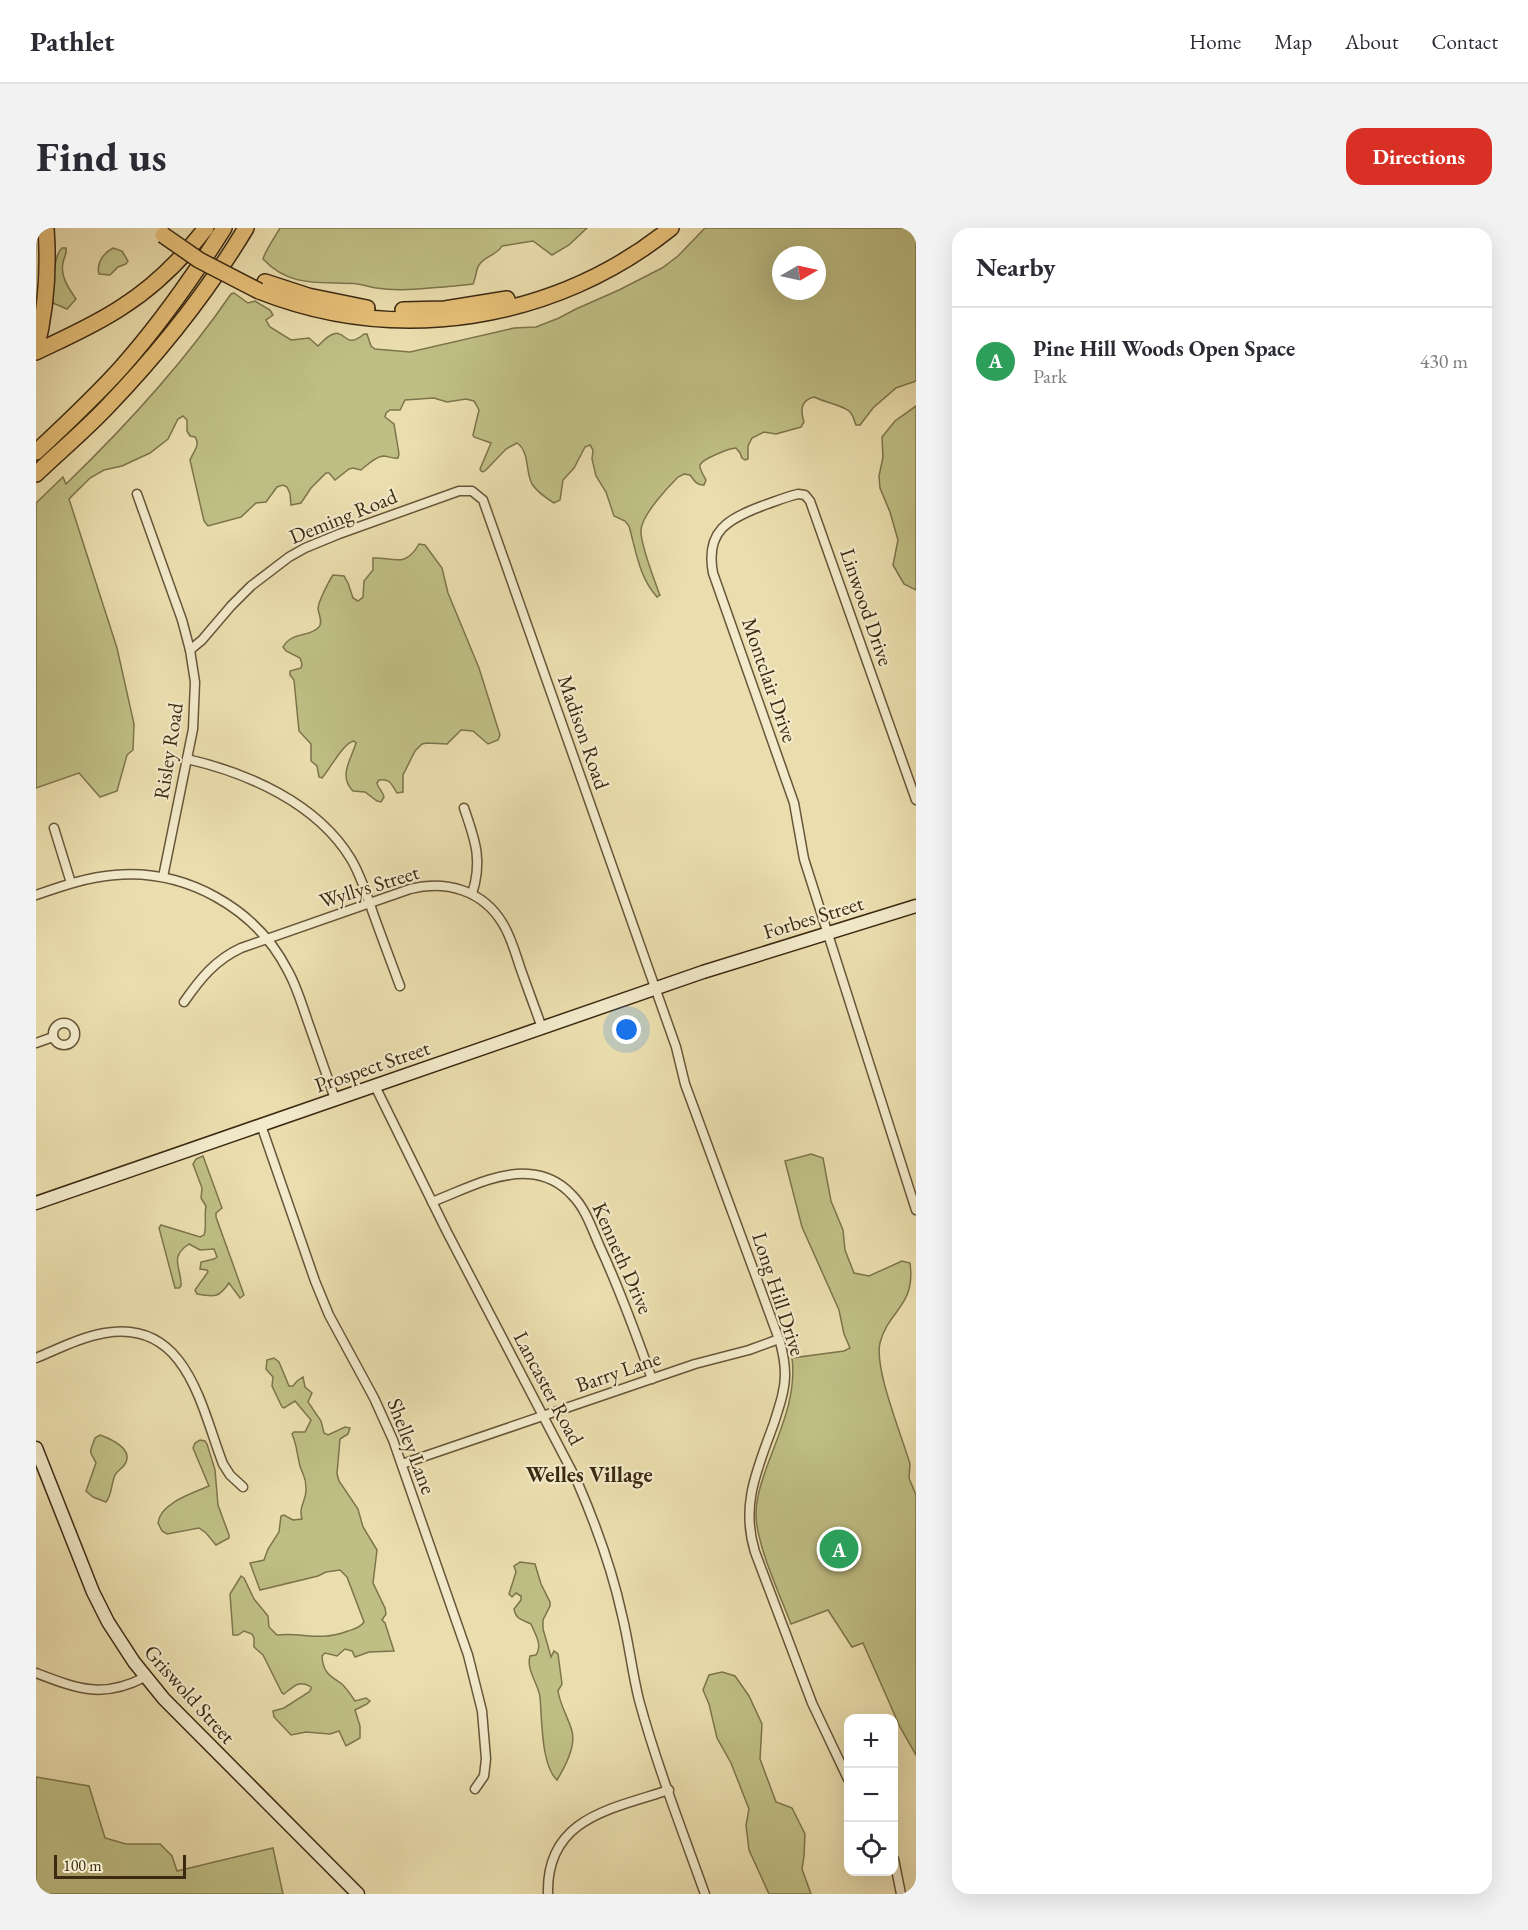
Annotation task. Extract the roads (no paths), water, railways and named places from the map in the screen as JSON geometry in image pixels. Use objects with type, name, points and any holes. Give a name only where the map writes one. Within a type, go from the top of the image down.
[{"type":"highway","points":[[37,346],[47,278],[46,228]]},
{"type":"highway","points":[[37,346],[111,314],[132,301],[171,269],[206,228]]},
{"type":"highway","points":[[36,452],[87,404],[134,353],[224,228]]},
{"type":"highway","points":[[36,474],[92,422],[144,366],[217,273],[246,228]]},
{"type":"highway","points":[[261,286],[357,306],[409,310],[463,307],[510,298],[560,282],[612,257],[654,228]]},
{"type":"highway","points":[[162,230],[199,260],[308,307],[367,318],[426,321],[469,317],[534,302],[581,284],[628,259],[672,228]]},
{"type":"main road","name":"Forbes Street","points":[[721,966],[916,906]]},
{"type":"main road","name":"Prospect Street","points":[[36,1203],[721,966]]},
{"type":"main road","name":"Griswold Street","points":[[36,1448],[100,1607],[125,1650],[145,1677],[220,1756],[358,1894]]},
{"type":"street","name":"Deming Road","points":[[190,650],[251,586],[274,567],[305,548],[455,492],[472,491]]},
{"type":"street","name":"Madison Road","points":[[472,491],[480,496],[485,505],[656,989]]},
{"type":"street","name":"Risley Road","points":[[137,494],[182,620],[190,650],[195,697],[193,729],[163,877]]},
{"type":"street","name":"Montclair Drive","points":[[805,495],[794,495],[733,518],[718,533],[713,546],[711,559],[713,573],[794,803],[804,859],[916,1210]]},
{"type":"street","name":"Linwood Drive","points":[[805,495],[810,501],[916,800]]},
{"type":"street","points":[[187,759],[222,768],[258,783],[314,817],[334,836],[350,857],[370,903],[400,986]]},
{"type":"street","points":[[464,808],[475,838],[478,856],[477,874],[472,894]]},
{"type":"street","points":[[54,828],[71,883]]},
{"type":"street","points":[[36,895],[71,883],[116,875],[145,875],[163,877],[190,885],[217,897],[239,911],[267,939],[282,960],[294,983],[335,1100]]},
{"type":"street","name":"Wyllys Street","points":[[184,1002],[207,971],[233,951],[427,885],[452,887],[472,894],[492,909],[506,929],[542,1028]]},
{"type":"street","name":"Long Hill Drive","points":[[656,989],[676,1047],[685,1084],[779,1339],[785,1364],[784,1385],[780,1407],[750,1493],[748,1512],[750,1532],[755,1552],[802,1677],[823,1728],[844,1769]]},
{"type":"street","points":[[36,1043],[53,1037]]},
{"type":"street","name":"Lancaster Road","points":[[375,1086],[432,1202],[578,1481],[605,1552],[620,1607],[639,1699],[705,1894]]},
{"type":"street","name":"Shelley Lane","points":[[261,1125],[329,1315],[375,1398],[402,1464],[468,1655],[478,1692],[484,1730],[486,1765],[475,1790]]},
{"type":"street","name":"Kenneth Drive","points":[[432,1202],[486,1181],[513,1174],[547,1178],[566,1190],[587,1216],[625,1302],[652,1379]]},
{"type":"street","points":[[36,1358],[86,1338],[112,1332],[141,1335],[160,1343],[175,1355],[187,1370],[223,1464],[230,1475],[243,1487]]},
{"type":"street","name":"Barry Lane","points":[[402,1464],[714,1358],[749,1350],[779,1339]]},
{"type":"street","points":[[36,1673],[76,1688],[91,1691],[115,1689],[145,1677]]},
{"type":"street","points":[[548,1894],[549,1876],[555,1855],[566,1837],[578,1825],[600,1812],[669,1790]]},
{"type":"street","points":[[897,1876],[901,1894]]},
{"type":"place","name":"Pine Hill Woods Open Space","points":[[839,1549]]},
{"type":"district","name":"Welles Village","points":[[589,1474]]}]
